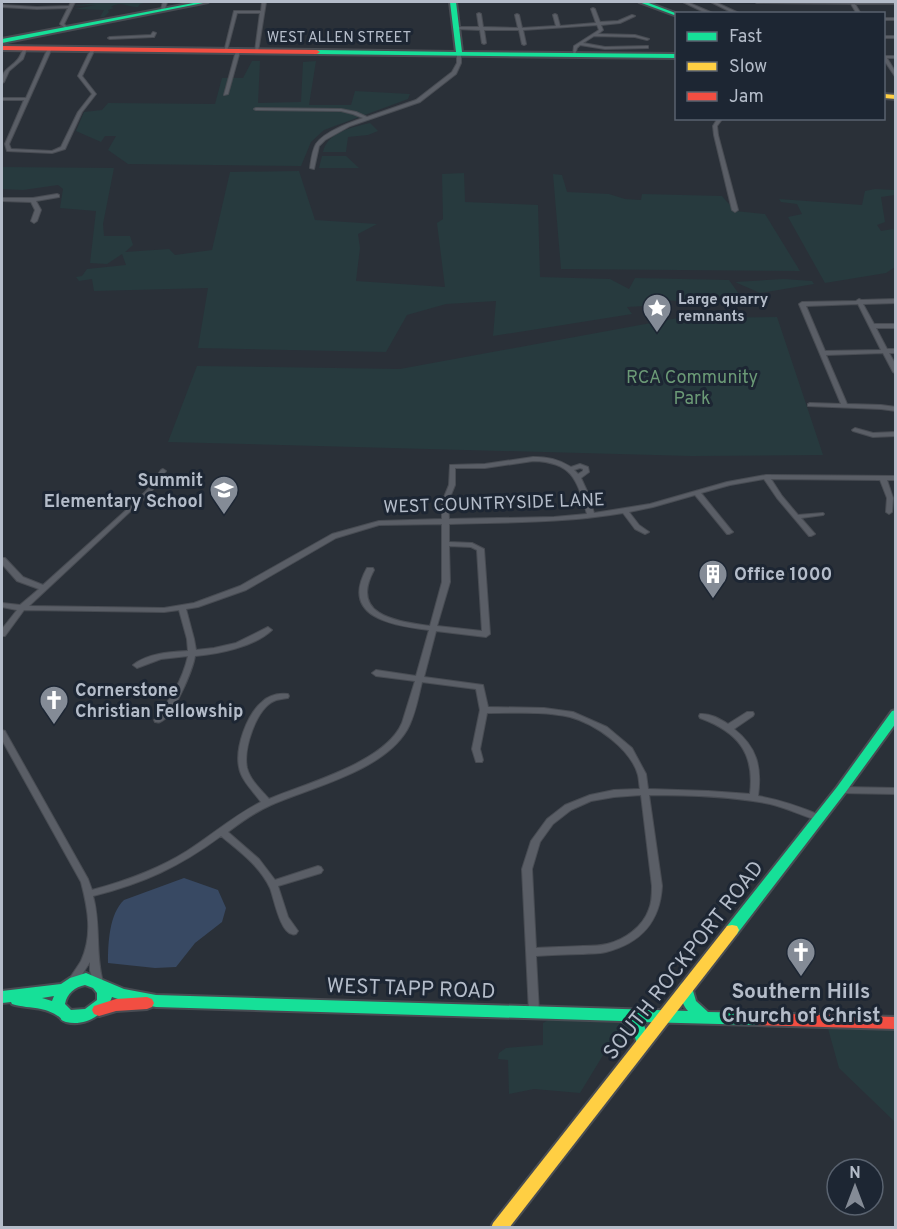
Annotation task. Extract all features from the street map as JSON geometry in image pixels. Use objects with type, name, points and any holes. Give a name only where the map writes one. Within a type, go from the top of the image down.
[{"type":"street","points":[[2,41],[164,5],[205,2]]},
{"type":"street","points":[[257,51],[264,2]]},
{"type":"street","points":[[312,168],[317,146],[322,139],[348,125],[418,101],[454,73],[459,63],[459,52],[453,2]]},
{"type":"street","points":[[642,2],[675,14]]},
{"type":"street","points":[[685,2],[708,12]]},
{"type":"street","points":[[713,2],[735,12]]},
{"type":"street","points":[[757,2],[896,3]]},
{"type":"street","points":[[65,27],[62,24],[71,4]]},
{"type":"street","points":[[2,6],[37,8],[71,4]]},
{"type":"street","points":[[577,49],[601,30],[593,9]]},
{"type":"street","points":[[225,51],[235,12],[262,12]]},
{"type":"street","points":[[479,14],[484,43]]},
{"type":"street","points":[[517,15],[524,44]]},
{"type":"street","points":[[555,15],[558,26]]},
{"type":"street","points":[[457,28],[520,29],[600,24],[623,22],[633,16]]},
{"type":"street","points":[[108,32],[109,39],[154,34],[148,50]]},
{"type":"street","points":[[594,35],[637,36],[647,39]]},
{"type":"street","points":[[577,49],[647,47]]},
{"type":"street","name":"WEST ALLEN STREET","points":[[2,48],[459,52],[577,49],[675,56]]},
{"type":"street","points":[[2,82],[7,70],[21,59],[24,48]]},
{"type":"street","points":[[50,48],[6,147],[9,150],[52,152],[63,148],[80,112],[94,94],[80,76],[93,49]]},
{"type":"street","points":[[226,94],[238,51]]},
{"type":"street","points":[[885,59],[896,77]]},
{"type":"street","points":[[2,99],[27,99]]},
{"type":"street","points":[[256,109],[341,110],[368,119]]},
{"type":"street","points":[[720,120],[716,126],[716,135],[735,210]]},
{"type":"street","points":[[2,200],[33,200],[57,196]]},
{"type":"street","points":[[33,200],[38,210],[34,221]]},
{"type":"street","points":[[859,301],[896,372]]},
{"type":"street","points":[[845,406],[802,304],[896,301]]},
{"type":"street","points":[[872,326],[896,326]]},
{"type":"street","points":[[823,353],[896,351]]},
{"type":"street","points":[[810,405],[896,409]]},
{"type":"street","points":[[855,430],[873,435],[896,434]]},
{"type":"street","points":[[89,894],[132,882],[162,870],[267,803],[365,762],[394,742],[403,730],[446,582],[445,499],[452,485],[452,466],[488,466],[530,458],[552,462],[569,469],[577,477],[591,516]]},
{"type":"street","points":[[569,469],[580,466],[585,468],[586,472],[577,477]]},
{"type":"street","points":[[2,634],[22,608],[149,490],[163,471]]},
{"type":"street","points":[[766,477],[778,497],[811,534]]},
{"type":"street","name":"WEST COUNTRYSIDE LANE","points":[[2,605],[22,608],[136,610],[182,608],[232,594],[319,543],[343,532],[391,522],[554,519],[626,512],[729,483],[766,477],[896,478]]},
{"type":"street","points":[[883,478],[890,498],[889,512]]},
{"type":"street","points":[[697,493],[729,532]]},
{"type":"street","points":[[626,512],[637,527],[645,532]]},
{"type":"street","points":[[796,517],[821,514]]},
{"type":"street","points":[[370,570],[365,578],[364,588],[367,606],[371,612],[389,621],[486,634],[480,549],[472,544],[446,544]]},
{"type":"street","points":[[2,560],[20,579],[44,588]]},
{"type":"street","points":[[158,720],[167,712],[189,665],[192,653],[182,608]]},
{"type":"street","points":[[137,665],[153,657],[220,649],[256,638],[268,630]]},
{"type":"street","points":[[376,673],[480,687],[484,710],[476,749],[479,760]]},
{"type":"street","points":[[267,803],[244,770],[242,749],[254,717],[262,706],[271,699],[285,696]]},
{"type":"street","points":[[484,710],[544,711],[573,715],[604,729],[629,750],[642,774],[657,886],[656,904],[649,921],[635,935],[604,949],[531,952]]},
{"type":"street","points":[[729,728],[750,714]]},
{"type":"street","name":"SOUTH ROCKPORT ROAD","points":[[499,1227],[841,790],[896,714]]},
{"type":"street","points":[[703,716],[729,728],[743,743],[754,761],[756,774],[754,797]]},
{"type":"street","points":[[2,733],[81,871],[89,894],[95,931],[95,971],[105,999],[99,1010]]},
{"type":"street","points":[[841,790],[896,791]]},
{"type":"street","points":[[534,1012],[527,868],[530,853],[539,835],[561,812],[585,799],[613,792],[644,791],[754,797],[789,805],[819,818]]},
{"type":"street","points":[[222,832],[259,864],[273,884],[282,919],[292,931]]},
{"type":"street","points":[[273,884],[318,870]]},
{"type":"street","points":[[60,1010],[58,999],[85,962],[95,931]]},
{"type":"street","name":"WEST TAPP ROAD","points":[[2,997],[44,994],[86,979],[124,995],[156,1000],[896,1023]]},
{"type":"street","points":[[686,988],[690,1004],[705,1017]]},
{"type":"street","name":"WEST TAPP ROAD","points":[[2,997],[40,1003],[60,1010],[67,1016],[77,1018],[89,1016],[116,1005],[156,1000]]},
{"type":"street","points":[[625,1014],[638,1025],[643,1043]]},
{"type":"green space","points":[[102,2],[148,2],[138,7],[115,5],[104,17],[100,17],[104,10],[74,9],[96,5],[72,6]]},
{"type":"green space","points":[[252,61],[260,61],[258,103],[301,102],[303,62],[316,61],[309,105],[351,105],[355,91],[410,94],[408,99],[324,130],[311,142],[301,166],[128,164],[108,150],[116,136],[105,136],[101,142],[76,131],[84,112],[102,110],[108,103],[215,104],[222,78],[243,78]]},
{"type":"green space","points":[[370,123],[378,131],[368,135],[348,137],[346,152],[323,152],[325,145],[335,135]]},
{"type":"green space","points":[[322,156],[346,156],[359,168],[319,168]]},
{"type":"green space","points":[[2,167],[114,168],[103,224],[104,236],[130,236],[133,245],[125,252],[169,249],[175,255],[212,250],[230,172],[299,171],[315,220],[377,224],[358,234],[360,248],[356,281],[445,287],[437,223],[443,219],[442,174],[464,173],[465,202],[538,205],[540,277],[610,279],[629,289],[635,278],[729,280],[741,297],[688,302],[655,299],[661,305],[627,307],[632,314],[493,336],[496,301],[446,304],[407,315],[386,352],[198,348],[208,288],[94,291],[92,279],[79,281],[76,277],[82,276],[87,269],[126,265],[122,254],[107,264],[90,263],[96,211],[60,208],[63,189],[58,185],[23,190],[2,189]]},
{"type":"green space","points":[[553,174],[562,175],[567,192],[609,194],[625,199],[641,200],[642,194],[722,196],[735,211],[765,214],[800,271],[561,269]]},
{"type":"green space","points":[[895,190],[895,195],[881,197],[885,222],[877,225],[881,231],[893,229],[895,231],[895,267],[886,273],[825,283],[788,217],[802,214],[797,204],[781,202],[779,199],[862,205],[865,191]]},
{"type":"green space","points":[[784,279],[812,281],[814,284],[760,293],[735,282]]},
{"type":"green space","name":"RCA Community Park","points":[[777,317],[823,455],[691,456],[168,442],[197,366],[400,369],[678,318]]},
{"type":"green space","points":[[550,1019],[623,1021],[630,1024],[636,1034],[628,1043],[622,1042],[608,1047],[580,1093],[534,1089],[509,1094],[508,1060],[498,1059],[499,1053],[506,1048],[543,1045],[543,1023]]},
{"type":"green space","points":[[827,1025],[895,1027],[895,1122],[839,1068]]},
{"type":"water","points":[[184,878],[218,890],[226,908],[222,922],[195,943],[176,967],[155,968],[108,963],[112,921],[124,900]]},
{"type":"traffic: fast","points":[[2,41],[205,2]]},
{"type":"traffic: fast","points":[[453,2],[459,52]]},
{"type":"traffic: fast","points":[[642,2],[675,14]]},
{"type":"traffic: fast","points":[[317,52],[675,56]]},
{"type":"traffic: fast","points":[[732,930],[841,790],[896,714]]},
{"type":"traffic: fast","points":[[86,979],[98,984],[104,990],[105,997],[102,1003],[88,1014],[67,1016],[58,1005],[61,995],[71,984],[86,979]]},
{"type":"traffic: fast","points":[[104,988],[124,995],[156,1001],[757,1019]]},
{"type":"traffic: fast","points":[[686,988],[690,1004],[705,1017]]},
{"type":"traffic: fast","points":[[2,997],[64,989]]},
{"type":"traffic: fast","points":[[17,1000],[41,1003],[60,1010]]},
{"type":"traffic: fast","points":[[625,1015],[638,1025],[643,1043]]},
{"type":"traffic: slow","points":[[885,96],[896,97]]},
{"type":"traffic: slow","points":[[499,1228],[732,930]]},
{"type":"traffic: jam","points":[[2,48],[317,52]]},
{"type":"traffic: jam","points":[[99,1010],[116,1005],[147,1003]]},
{"type":"traffic: jam","points":[[757,1019],[896,1023]]},
{"type":"place","name":"Large quarry remnants","points":[[657,334]]},
{"type":"place","name":"Summit Elementary School","points":[[224,516]]},
{"type":"place","name":"Office 1000","points":[[713,600]]},
{"type":"place","name":"Cornerstone Christian Fellowship","points":[[54,726]]},
{"type":"place","name":"Southern Hills Church of Christ","points":[[801,978]]}]
